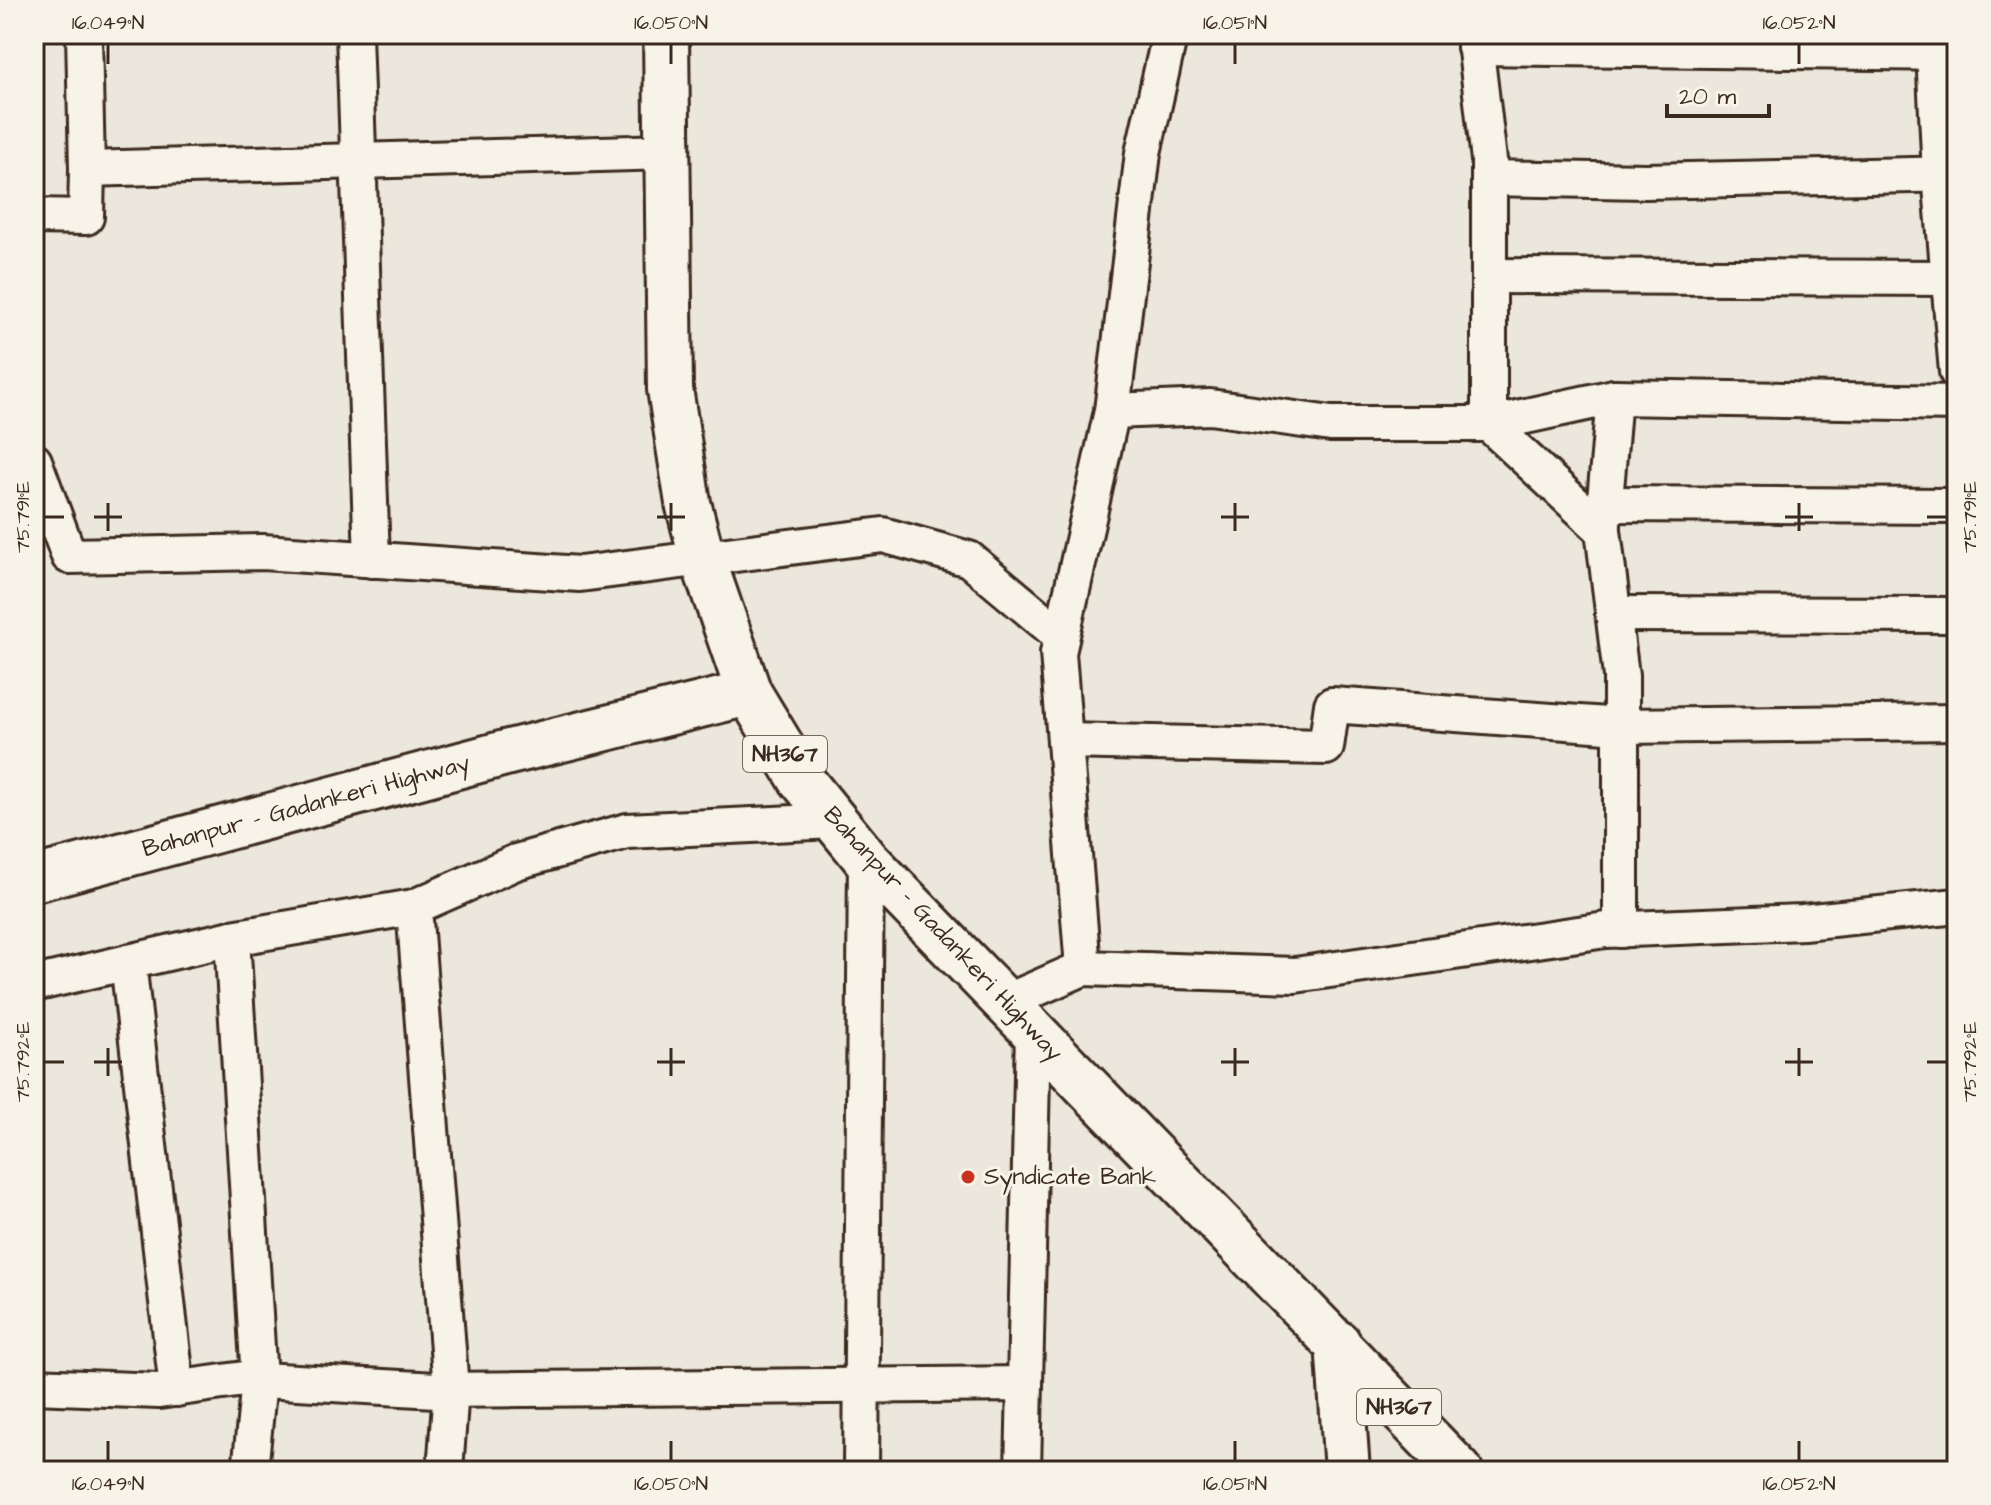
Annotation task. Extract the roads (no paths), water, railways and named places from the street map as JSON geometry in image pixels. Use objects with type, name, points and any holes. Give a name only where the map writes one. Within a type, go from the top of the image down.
[{"type":"main road","points":[[666,34],[670,389],[688,503],[702,557],[749,693]]},
{"type":"main road","name":"Bahanpur - Gadankeri Highway","points":[[34,879],[509,752],[749,693],[801,779],[866,859],[1338,1343]]},
{"type":"main road","points":[[1338,1343],[1347,1471]]},
{"type":"main road","name":"NH367","points":[[1338,1343],[1460,1471]]},
{"type":"street","points":[[34,216],[86,217],[84,34]]},
{"type":"street","points":[[354,34],[372,560]]},
{"type":"street","points":[[1083,968],[1058,653],[1112,411],[1143,153],[1170,34]]},
{"type":"street","points":[[1489,424],[1489,178],[1474,40],[1943,46],[1957,372]]},
{"type":"street","points":[[87,169],[356,158],[667,152]]},
{"type":"street","points":[[1489,178],[1646,181],[1948,175]]},
{"type":"street","points":[[1489,276],[1953,278]]},
{"type":"street","points":[[1112,411],[1210,407],[1331,424],[1489,424],[1614,397],[1957,403]]},
{"type":"street","points":[[1614,397],[1604,517],[1621,676],[1621,930]]},
{"type":"street","points":[[1489,424],[1604,517],[1957,506]]},
{"type":"street","points":[[34,461],[69,556],[263,552],[580,574],[883,535],[969,559],[1061,636]]},
{"type":"street","points":[[1613,614],[1957,615]]},
{"type":"street","points":[[1065,741],[1326,747],[1332,705],[1621,726],[1957,722]]},
{"type":"street","points":[[34,984],[232,938],[414,907],[516,862],[627,831],[834,821]]},
{"type":"street","points":[[861,1471],[866,859]]},
{"type":"street","points":[[1023,1471],[1025,1384],[1020,1017],[1083,968],[1295,975],[1621,930],[1803,922],[1957,906]]},
{"type":"street","points":[[414,907],[451,1389],[445,1471]]},
{"type":"street","points":[[232,938],[259,1380],[250,1471]]},
{"type":"street","points":[[128,962],[177,1389]]},
{"type":"street","points":[[34,1386],[177,1389],[259,1380],[451,1389],[1025,1384]]},
{"type":"place","name":"Syndicate Bank","points":[[968,1177]]}]
